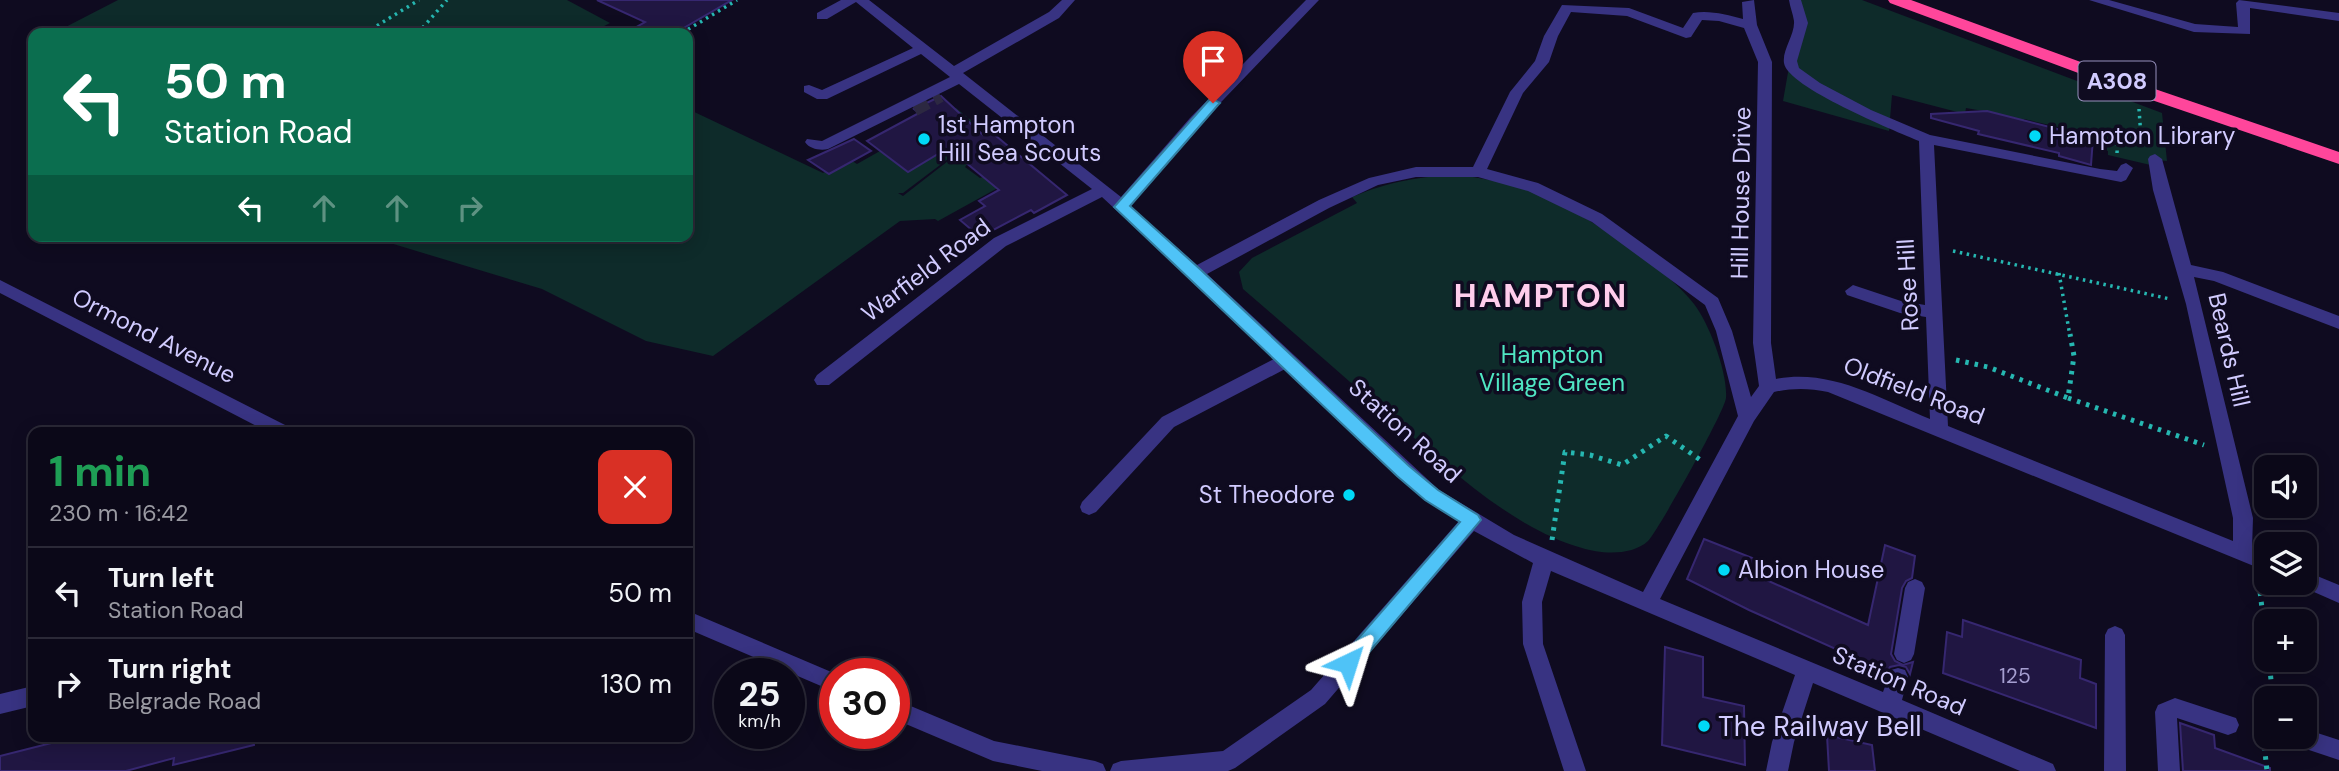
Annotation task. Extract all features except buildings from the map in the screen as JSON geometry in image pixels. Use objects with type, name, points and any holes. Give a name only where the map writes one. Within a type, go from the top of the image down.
[{"type":"highway","name":"A308","points":[[1896,0],[2146,92],[2339,158]]},
{"type":"street","points":[[822,16],[851,0]]},
{"type":"street","name":"Station Road","points":[[861,0],[1103,190],[1196,273],[1403,471],[1432,495],[1507,541],[1544,559],[2045,771]]},
{"type":"street","points":[[873,127],[959,78],[1054,15],[1069,0]]},
{"type":"street","points":[[1121,207],[1195,121],[1313,0]]},
{"type":"street","points":[[1795,0],[1801,23],[1790,61],[1793,70],[1815,86],[1866,113],[1926,139],[2100,174],[2121,177],[2126,168]]},
{"type":"street","points":[[2095,0],[2194,28],[2245,31],[2243,4],[2339,17]]},
{"type":"street","name":"Hill House Drive","points":[[1749,2],[1750,25],[1765,62],[1762,330],[1768,387]]},
{"type":"street","points":[[1478,172],[1517,92],[1542,62],[1551,36],[1567,9],[1629,12],[1686,34],[1698,16],[1720,17],[1750,25]]},
{"type":"street","points":[[809,89],[822,96],[923,48]]},
{"type":"street","points":[[940,95],[959,78]]},
{"type":"street","points":[[812,142],[824,146],[914,109]]},
{"type":"street","points":[[862,111],[873,127]]},
{"type":"street","name":"Rose Hill","points":[[1926,139],[1939,428]]},
{"type":"street","name":"Beards Hill","points":[[2155,159],[2161,190],[2194,304],[2254,558]]},
{"type":"street","points":[[1196,273],[1324,204],[1374,181],[1416,172],[1478,172],[1533,187],[1597,218],[1712,302],[1724,331],[1747,416]]},
{"type":"street","name":"Warfield Road","points":[[823,380],[1000,242],[1103,190]]},
{"type":"street","points":[[2183,269],[2217,276],[2339,323]]},
{"type":"street","name":"Ormond Avenue","points":[[0,286],[273,427]]},
{"type":"street","points":[[1853,292],[1934,313]]},
{"type":"street","points":[[1089,507],[1168,422],[1288,360]]},
{"type":"street","name":"Oldfield Road","points":[[1768,387],[1791,380],[1831,386],[2254,558]]},
{"type":"street","points":[[1648,602],[1747,416],[1768,387]]},
{"type":"street","points":[[1121,771],[1227,761],[1318,697],[1472,520]]},
{"type":"street","points":[[1544,559],[1531,612],[1533,644],[1574,766]]},
{"type":"street","points":[[2317,584],[2339,594]]},
{"type":"street","points":[[1904,654],[1915,589]]},
{"type":"street","points":[[693,622],[819,676]]},
{"type":"street","points":[[2115,635],[2115,771]]},
{"type":"street","points":[[1777,771],[1783,742],[1807,671]]},
{"type":"street","points":[[1890,706],[1898,677]]},
{"type":"street","points":[[0,704],[28,697]]},
{"type":"street","points":[[2169,771],[2166,712],[2175,708],[2228,725]]},
{"type":"street","points":[[910,716],[993,751],[1095,771]]},
{"type":"street","points":[[2317,743],[2339,750]]},
{"type":"path","points":[[373,28],[419,0]]},
{"type":"path","points":[[422,28],[447,0]]},
{"type":"path","points":[[690,28],[737,0]]},
{"type":"path","points":[[2146,92],[2138,115],[2141,137],[2155,159]]},
{"type":"path","points":[[2126,168],[2117,160],[2118,135],[2141,137]]},
{"type":"path","points":[[1931,247],[2194,304]]},
{"type":"path","points":[[2059,273],[2074,356],[2068,398]]},
{"type":"path","points":[[1937,356],[1988,367],[2068,398],[2228,453]]},
{"type":"path","points":[[1544,559],[1553,537],[1565,452],[1590,455],[1622,465],[1666,436],[1717,471]]},
{"type":"path","points":[[2265,749],[2267,771]]},
{"type":"green space","points":[[118,0],[567,0],[610,23],[600,28],[64,28]]},
{"type":"green space","points":[[1795,0],[1862,0],[2162,113],[2167,161],[2156,160],[2159,167],[2108,155],[2108,151],[2093,146],[2093,138],[2062,130],[2057,141],[2058,127],[2024,119],[2023,123],[2000,114],[1966,108],[1965,114],[1892,95],[1889,131],[1783,101],[1790,61],[1801,24]]},
{"type":"green space","points":[[956,108],[981,128],[948,159],[903,193],[898,193],[903,196],[957,154],[969,162],[965,167],[980,178],[1001,169],[1014,179],[938,221],[900,221],[713,356],[646,341],[542,289],[387,242],[693,242],[693,111],[823,173],[849,159],[857,164]]},
{"type":"green space","name":"Hampton Village Green","points":[[1462,175],[1529,190],[1594,223],[1662,272],[1694,304],[1706,323],[1721,362],[1726,398],[1677,495],[1654,533],[1641,546],[1616,552],[1590,550],[1556,539],[1505,510],[1434,455],[1243,289],[1239,272],[1252,258],[1357,203],[1352,197],[1406,180]]},
{"type":"tunnel","points":[[914,109],[940,95]]},
{"type":"place","name":"Hampton Library","points":[[2035,136]]},
{"type":"place","name":"1st Hampton Hill Sea Scouts","points":[[924,139]]},
{"type":"place","name":"St Theodore","points":[[1349,495]]},
{"type":"place","name":"Albion House","points":[[1724,570]]},
{"type":"place","name":"The Railway Bell","points":[[1704,726]]},
{"type":"district","name":"HAMPTON","points":[[1541,296]]},
{"type":"route","points":[[1213,103],[1121,207],[1196,273],[1403,471],[1432,495],[1472,520],[1348,663]]}]
